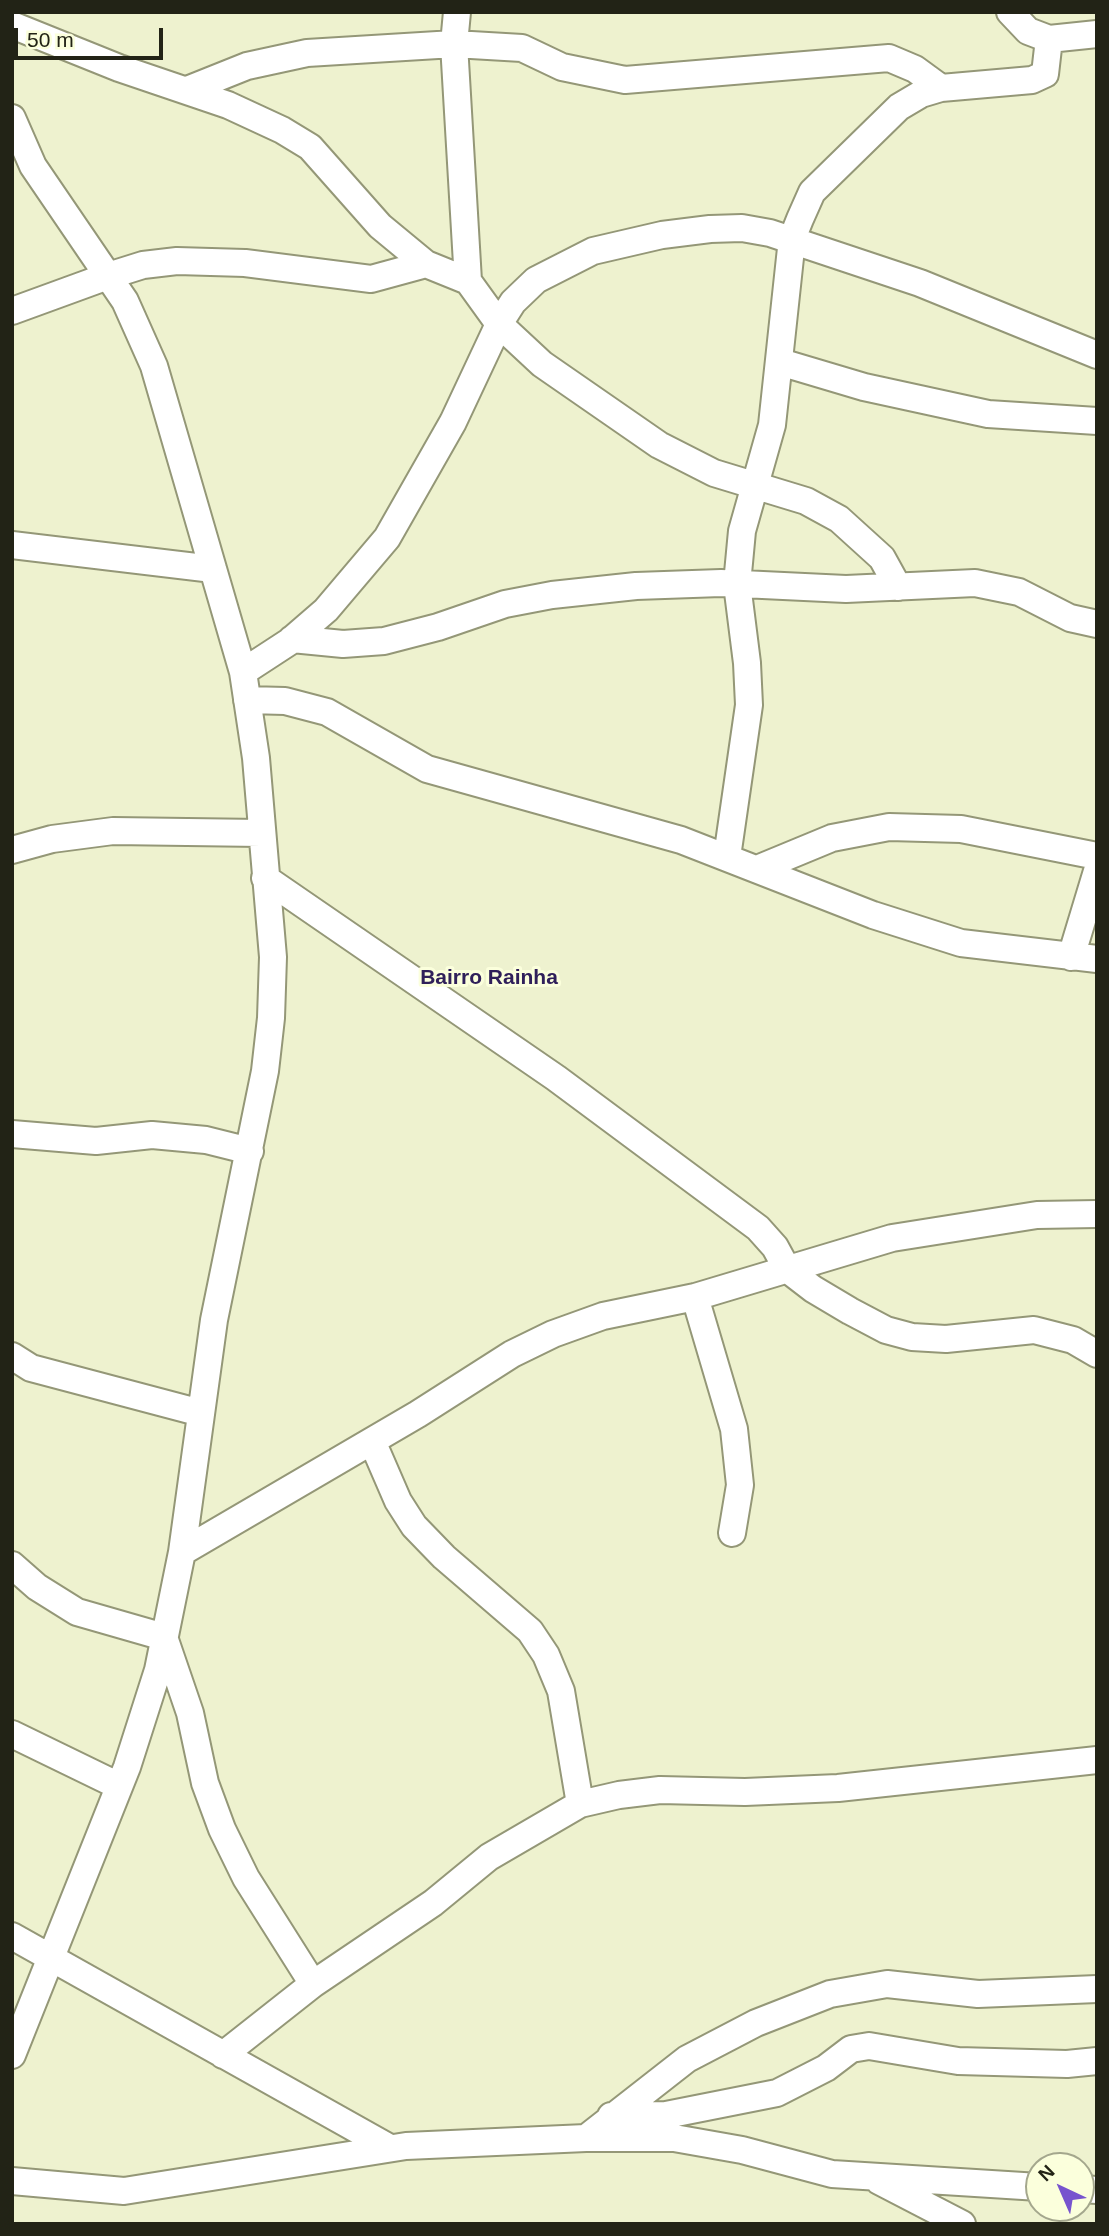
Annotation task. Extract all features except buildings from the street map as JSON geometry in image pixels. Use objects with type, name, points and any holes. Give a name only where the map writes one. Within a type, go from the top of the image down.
[{"type":"street","points":[[457,12],[454,44],[468,282]]},
{"type":"street","points":[[1010,12],[1028,31],[1049,38],[1097,34]]},
{"type":"street","points":[[12,25],[119,68],[187,90],[282,130],[310,147],[380,226],[426,264],[468,282],[499,324],[542,364],[659,445],[714,473],[806,501],[839,519],[882,558],[898,587]]},
{"type":"street","points":[[727,857],[749,705],[747,663],[737,584],[742,531],[772,425],[792,239],[813,192],[899,107],[921,93],[941,88],[1032,80],[1045,74],[1049,38]]},
{"type":"street","points":[[187,90],[247,66],[306,53],[454,44],[522,48],[562,67],[625,80],[889,58],[915,69],[941,88]]},
{"type":"street","points":[[12,118],[33,166],[125,302],[154,366],[243,672],[273,957],[271,1017],[250,1151],[214,1320],[182,1552],[158,1670],[119,1786],[12,2055]]},
{"type":"street","points":[[243,672],[292,639],[357,577],[387,538],[453,422],[499,324],[513,302],[536,280],[593,251],[662,235],[742,228],[792,239],[920,283],[1097,355]]},
{"type":"street","points":[[12,311],[108,275],[144,265],[199,260],[277,266],[371,279],[426,264]]},
{"type":"street","points":[[780,362],[864,387],[988,414],[1097,421]]},
{"type":"street","points":[[12,545],[213,569]]},
{"type":"street","points":[[292,639],[343,644],[384,640],[438,627],[505,604],[552,595],[636,586],[737,584],[785,587],[898,587],[975,583],[1019,592],[1070,618],[1097,624]]},
{"type":"street","points":[[247,700],[285,701],[327,712],[427,769],[628,824],[727,857],[873,915],[961,943],[1084,958],[1097,872]]},
{"type":"street","points":[[757,869],[832,838],[889,827],[961,829],[1097,856]]},
{"type":"street","points":[[12,850],[52,839],[113,831],[261,833]]},
{"type":"street","points":[[265,878],[556,1078],[717,1197],[758,1228],[775,1247],[787,1269],[813,1289],[850,1311],[886,1330],[912,1338],[946,1339],[1034,1330],[1073,1340],[1097,1354]]},
{"type":"street","points":[[12,1134],[96,1141],[152,1135],[206,1140],[250,1151]]},
{"type":"street","points":[[182,1552],[372,1441],[512,1354],[553,1334],[603,1316],[695,1297],[892,1238],[1037,1215],[1097,1214]]},
{"type":"street","points":[[695,1297],[734,1429],[740,1485],[732,1534]]},
{"type":"street","points":[[12,1356],[31,1368],[201,1413]]},
{"type":"street","points":[[372,1441],[398,1501],[414,1526],[444,1557],[530,1631],[546,1655],[561,1691],[580,1804]]},
{"type":"street","points":[[12,1565],[37,1587],[78,1612],[164,1637]]},
{"type":"street","points":[[164,1637],[190,1713],[205,1783],[222,1829],[246,1878],[313,1984]]},
{"type":"street","points":[[12,1734],[119,1786]]},
{"type":"street","points":[[223,2055],[313,1984],[433,1903],[489,1857],[580,1804],[619,1795],[660,1790],[838,1788],[1097,1760]]},
{"type":"street","points":[[12,1936],[390,2148]]},
{"type":"street","points":[[586,2138],[687,2059],[756,2023],[830,1994],[887,1984],[978,1994],[1097,1989]]},
{"type":"street","points":[[611,2116],[666,2115],[777,2094],[826,2068],[851,2049],[869,2046],[958,2061],[1067,2064],[1097,2061]]},
{"type":"street","points":[[12,2181],[124,2191],[390,2148],[586,2138],[674,2138],[742,2150],[832,2174],[1025,2186]]},
{"type":"street","points":[[872,2176],[962,2224]]},
{"type":"district","name":"Bairro Rainha","points":[[489,978]]}]
